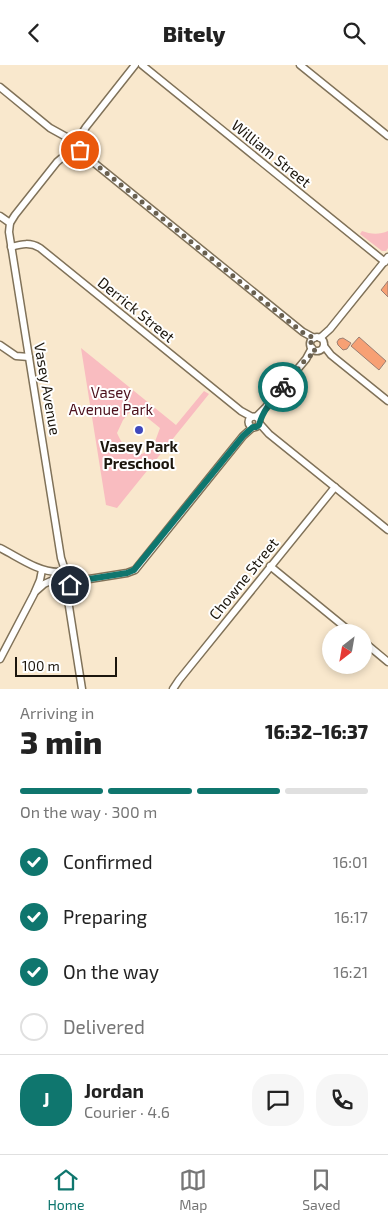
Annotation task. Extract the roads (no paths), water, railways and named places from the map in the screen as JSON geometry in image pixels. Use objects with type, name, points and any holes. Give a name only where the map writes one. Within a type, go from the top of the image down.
[{"type":"street","points":[[0,216],[10,223],[135,65]]},
{"type":"street","name":"William Street","points":[[142,65],[386,259]]},
{"type":"street","points":[[300,65],[388,136]]},
{"type":"street","points":[[0,87],[388,401]]},
{"type":"street","name":"Vasey Avenue","points":[[10,223],[8,232],[44,442],[63,573]]},
{"type":"street","name":"Derrick Street","points":[[11,247],[28,243],[40,248],[388,530]]},
{"type":"street","points":[[34,594],[42,585],[57,583],[70,585],[83,580],[127,573],[134,570],[386,259]]},
{"type":"street","points":[[0,345],[16,356],[29,357]]},
{"type":"street","name":"Chowne Street","points":[[173,689],[335,487]]},
{"type":"street","points":[[0,547],[42,570],[57,583],[68,600]]},
{"type":"street","points":[[270,566],[341,624]]},
{"type":"street","points":[[42,570],[63,573],[83,580]]},
{"type":"street","points":[[0,659],[34,594],[42,570]]},
{"type":"street","points":[[57,583],[56,578],[63,573]]},
{"type":"street","points":[[63,573],[70,585],[68,600],[82,689]]},
{"type":"street","points":[[372,649],[388,662]]},
{"type":"place","name":"Vasey Park Preschool","points":[[139,430]]},
{"type":"park label","name":"Vasey Avenue Park","points":[[111,402]]}]
